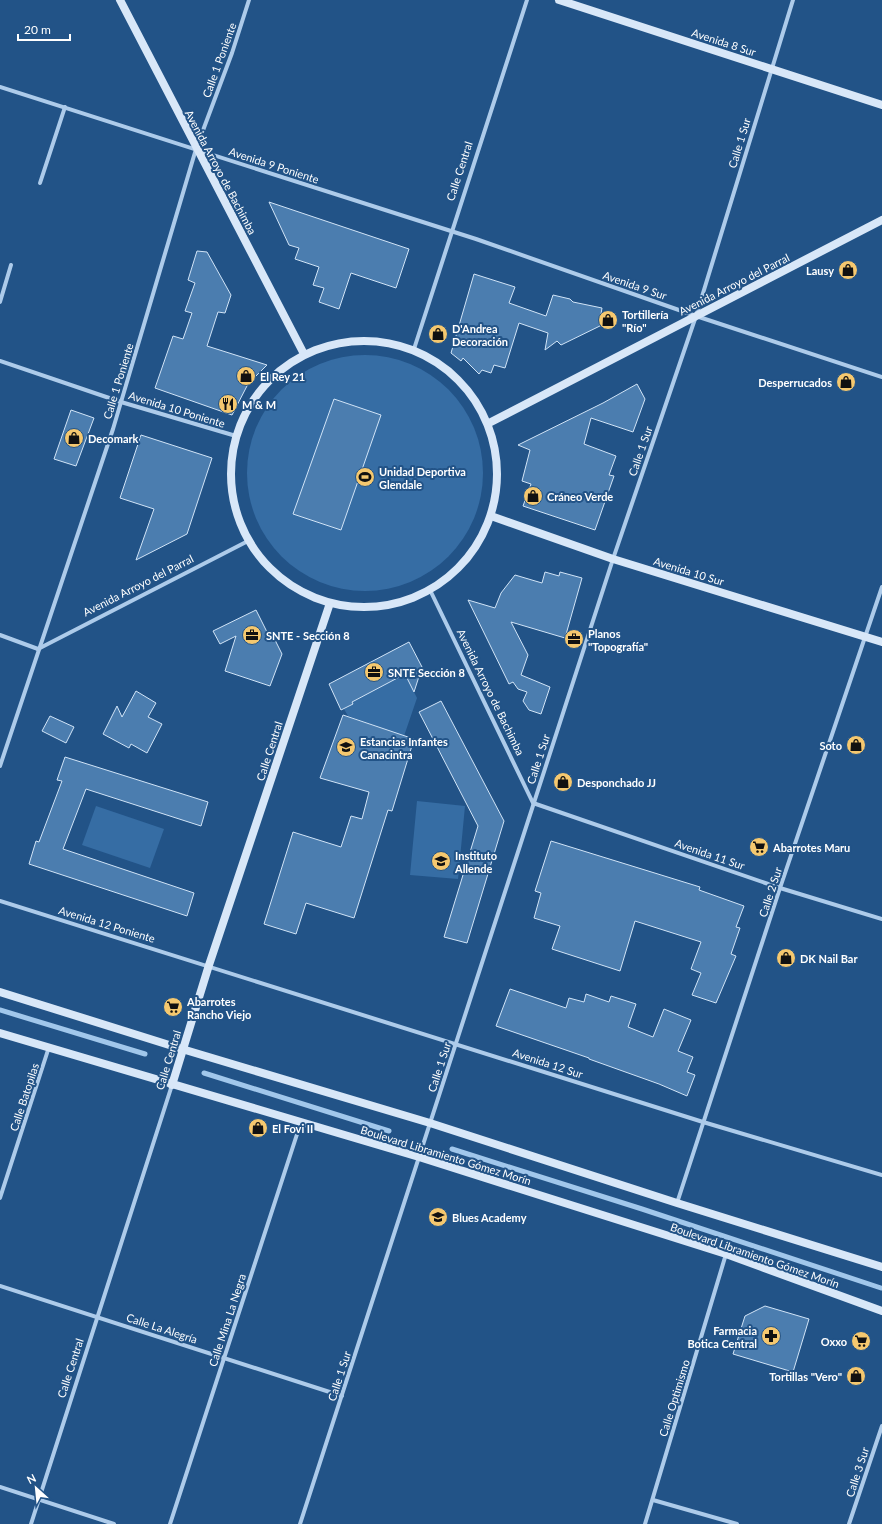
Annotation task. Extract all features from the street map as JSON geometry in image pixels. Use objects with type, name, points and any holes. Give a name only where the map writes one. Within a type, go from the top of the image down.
[{"type":"main road","name":"Avenida Arroyo de Bachimba","points":[[120,0],[196,149],[304,354]]},
{"type":"main road","name":"Avenida 8 Sur","points":[[558,0],[882,105]]},
{"type":"main road","name":"Avenida Arroyo del Parral","points":[[489,423],[882,220]]},
{"type":"main road","points":[[370,340],[414,349],[445,367],[471,392],[489,423],[497,454],[498,485],[491,516],[473,550],[456,570],[430,590],[398,603],[364,607],[330,603],[305,594],[283,580],[263,562],[248,540],[234,507],[233,500],[230,472],[236,436],[251,403],[274,375],[304,354],[326,346],[348,341],[370,340]]},
{"type":"main road","name":"Avenida 10 Sur","points":[[491,516],[612,559],[882,642]]},
{"type":"main road","name":"Calle Central","points":[[172,1085],[209,965],[330,603]]},
{"type":"main road","points":[[0,992],[182,1049],[430,1123],[677,1203],[882,1267]]},
{"type":"main road","name":"Boulevard Libramiento Gómez Morín","points":[[0,1033],[419,1157],[726,1254],[882,1311]]},
{"type":"street","name":"Calle 1 Poniente","points":[[0,766],[38,648],[62,585],[121,402],[196,149],[232,53],[249,0]]},
{"type":"street","name":"Calle Central","points":[[414,349],[527,0]]},
{"type":"street","name":"Calle 1 Sur","points":[[300,1524],[612,559],[696,316],[793,0]]},
{"type":"street","name":"Avenida 9 Poniente","points":[[0,87],[451,232]]},
{"type":"street","points":[[40,183],[65,107]]},
{"type":"street","name":"Avenida 9 Sur","points":[[451,232],[696,316],[882,377]]},
{"type":"street","points":[[0,302],[11,265]]},
{"type":"street","name":"Avenida 10 Poniente","points":[[0,362],[121,402],[236,436]]},
{"type":"street","name":"Avenida Arroyo del Parral","points":[[38,648],[248,540]]},
{"type":"street","name":"Calle 2 Sur","points":[[677,1203],[780,888],[882,587]]},
{"type":"street","name":"Avenida Arroyo de Bachimba","points":[[430,590],[534,803]]},
{"type":"street","points":[[0,636],[38,648]]},
{"type":"street","name":"Avenida 11 Sur","points":[[534,803],[780,888],[882,919]]},
{"type":"street","name":"Avenida 12 Poniente","points":[[0,900],[209,965]]},
{"type":"street","name":"Avenida 12 Sur","points":[[209,965],[703,1122],[882,1175]]},
{"type":"street","name":"Calle Batopilas","points":[[0,1198],[50,1047]]},
{"type":"street","name":"Calle Central","points":[[31,1524],[172,1085]]},
{"type":"street","name":"Calle Mina La Negra","points":[[170,1524],[301,1122]]},
{"type":"street","name":"Calle Optimismo","points":[[645,1524],[726,1254]]},
{"type":"street","name":"Calle La Alegría","points":[[0,1286],[342,1396]]},
{"type":"street","name":"Calle 3 Sur","points":[[849,1524],[882,1426]]},
{"type":"street","points":[[0,1487],[114,1524]]},
{"type":"street","points":[[653,1500],[737,1524]]},
{"type":"shaded area","name":"Unidad Deportiva Glendale","points":[[365,355],[399,360],[410,364],[440,382],[456,398],[469,418],[478,439],[483,473],[478,507],[474,518],[456,548],[440,564],[420,577],[399,586],[365,591],[331,586],[320,582],[290,564],[274,548],[261,528],[252,507],[247,473],[252,439],[256,428],[274,398],[290,382],[310,369],[331,360]]},
{"type":"shaded area","points":[[405,674],[417,698],[404,736],[348,716],[344,709],[353,704],[352,702]]},
{"type":"shaded area","points":[[417,801],[465,806],[458,879],[410,875]]},
{"type":"shaded area","points":[[96,806],[164,829],[150,868],[82,845]]},
{"type":"building","points":[[269,202],[409,249],[396,288],[351,273],[339,309],[319,302],[324,288],[313,285],[319,267],[295,259],[299,248],[289,245]]},
{"type":"building","points":[[197,251],[207,252],[231,295],[225,313],[218,312],[207,346],[267,365],[248,384],[232,415],[155,388],[173,336],[183,339],[192,313],[185,311],[195,283],[188,280]]},
{"type":"building","points":[[474,274],[515,287],[509,303],[546,316],[553,295],[570,299],[573,302],[602,308],[601,314],[606,323],[561,345],[557,341],[545,350],[548,333],[519,323],[505,368],[494,365],[491,373],[482,370],[479,374],[463,358],[461,361],[451,353]]},
{"type":"building","points":[[637,384],[645,399],[633,432],[591,418],[584,444],[616,456],[609,475],[614,476],[595,530],[523,506],[531,484],[522,481],[530,450],[518,445],[603,403]]},
{"type":"building","points":[[334,399],[381,415],[341,530],[293,514]]},
{"type":"building","name":"Decomark","points":[[71,410],[94,418],[76,466],[54,459]]},
{"type":"building","points":[[141,435],[212,458],[187,534],[136,560],[154,509],[120,498]]},
{"type":"building","points":[[545,572],[559,576],[560,572],[582,578],[565,638],[511,622],[528,655],[521,675],[550,687],[541,714],[529,710],[523,701],[527,692],[518,689],[513,682],[509,684],[468,600],[495,608],[501,593],[515,575],[542,583]]},
{"type":"building","points":[[256,610],[268,634],[271,632],[282,654],[270,686],[225,671],[236,636],[220,644],[213,631]]},
{"type":"building","points":[[409,642],[422,667],[414,692],[405,674],[352,702],[353,704],[341,710],[329,684]]},
{"type":"building","points":[[136,691],[156,703],[148,717],[162,724],[147,753],[131,744],[129,748],[103,734],[117,706],[122,717]]},
{"type":"building","points":[[441,701],[504,821],[467,943],[444,937],[478,826],[419,712]]},
{"type":"building","points":[[343,715],[414,739],[392,811],[388,810],[354,918],[306,903],[296,934],[264,924],[293,832],[341,847],[351,816],[362,819],[369,792],[320,778]]},
{"type":"building","points":[[50,716],[74,727],[66,743],[42,731]]},
{"type":"building","points":[[65,757],[208,802],[201,826],[86,789],[63,849],[194,893],[187,916],[29,864],[36,841],[39,842],[62,781],[57,780]]},
{"type":"building","points":[[551,841],[700,887],[699,890],[744,906],[736,927],[740,928],[731,954],[736,956],[716,1003],[692,995],[701,973],[691,969],[701,942],[635,921],[620,971],[552,949],[560,926],[534,918],[541,893],[535,891]]},
{"type":"building","points":[[510,989],[566,1008],[569,998],[584,1002],[586,994],[609,1002],[611,996],[636,1004],[628,1027],[653,1037],[664,1009],[691,1020],[678,1051],[693,1057],[687,1072],[695,1075],[687,1096],[589,1058],[496,1026]]},
{"type":"building","name":"Farmacia Botica Central","points":[[765,1306],[809,1319],[793,1372],[733,1354],[745,1316]]},
{"type":"waterway","points":[[0,1010],[145,1054]]},
{"type":"waterway","points":[[204,1073],[389,1131]]},
{"type":"waterway","points":[[452,1149],[642,1209],[881,1288]]},
{"type":"place","name":"Lausy","points":[[848,270]]},
{"type":"place","name":"Tortillería \"Río\"","points":[[608,320]]},
{"type":"place","name":"D'Andrea Decoración","points":[[438,334]]},
{"type":"place","name":"El Rey 21","points":[[246,376]]},
{"type":"place","name":"Desperrucados","points":[[846,382]]},
{"type":"place","name":"M & M","points":[[228,404]]},
{"type":"place","name":"Decomark","points":[[74,438]]},
{"type":"place","name":"Unidad Deportiva Glendale","points":[[365,477]]},
{"type":"place","name":"Cráneo Verde","points":[[533,496]]},
{"type":"place","name":"SNTE - Sección 8","points":[[252,635]]},
{"type":"place","name":"Planos \"Topografía\"","points":[[574,639]]},
{"type":"place","name":"SNTE Sección 8","points":[[374,672]]},
{"type":"place","name":"Soto","points":[[856,745]]},
{"type":"place","name":"Estancias Infantes Canacintra","points":[[346,747]]},
{"type":"place","name":"Desponchado JJ","points":[[563,782]]},
{"type":"place","name":"Abarrotes Maru","points":[[759,847]]},
{"type":"place","name":"Instituto Allende","points":[[441,861]]},
{"type":"place","name":"DK Nail Bar","points":[[786,958]]},
{"type":"place","name":"Abarrotes Rancho Viejo","points":[[173,1007]]},
{"type":"place","name":"El Fovi II","points":[[258,1128]]},
{"type":"place","name":"Blues Academy","points":[[438,1217]]},
{"type":"place","name":"Farmacia Botica Central","points":[[771,1336]]},
{"type":"place","name":"Oxxo","points":[[861,1341]]},
{"type":"place","name":"Tortillas \"Vero\"","points":[[856,1376]]}]
